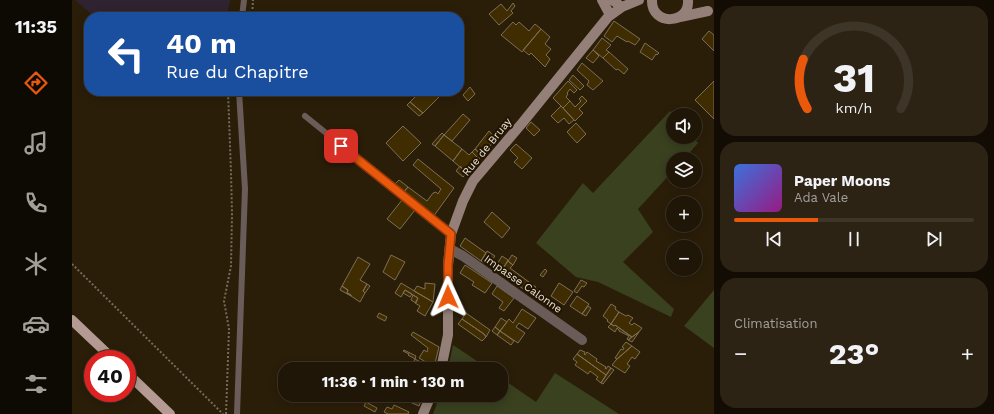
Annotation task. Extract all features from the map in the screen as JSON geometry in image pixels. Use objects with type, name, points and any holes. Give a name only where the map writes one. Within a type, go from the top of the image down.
[{"type":"main road","points":[[72,320],[104,350]]},
{"type":"main road","points":[[136,382],[170,414]]},
{"type":"street","points":[[602,0],[610,15]]},
{"type":"street","points":[[612,0],[645,8],[660,17],[670,20],[711,12]]},
{"type":"street","points":[[652,0],[653,9],[656,14]]},
{"type":"street","points":[[680,17],[687,9],[690,0],[711,12]]},
{"type":"street","name":"Rue de Bruay","points":[[442,362],[448,335],[448,265],[451,234],[463,201],[473,181],[610,15],[631,4]]},
{"type":"street","name":"Impasse Calonne","points":[[450,249],[463,256],[582,340]]},
{"type":"street","points":[[423,414],[428,402]]},
{"type":"lane","points":[[243,12],[244,0]]},
{"type":"lane","points":[[237,414],[244,189],[238,96]]},
{"type":"lane","points":[[305,116],[451,234]]},
{"type":"path","points":[[252,12],[253,0]]},
{"type":"path","points":[[225,414],[229,330],[224,302],[230,266],[232,214],[232,172],[228,96]]},
{"type":"path","points":[[72,264],[225,414]]},
{"type":"shaded area","points":[[75,0],[230,0],[228,12],[89,12]]},
{"type":"green space","points":[[666,115],[666,144],[697,144],[690,152],[666,152],[666,179],[638,209],[653,232],[623,262],[674,309],[671,317],[598,282],[576,277],[536,243],[583,183],[593,193]]},
{"type":"green space","points":[[714,290],[714,348],[684,326]]},
{"type":"green space","points":[[453,345],[478,362],[449,362]]},
{"type":"green space","points":[[555,373],[619,414],[433,414],[437,402],[508,402],[508,383],[536,402]]},
{"type":"building","points":[[513,3],[515,6],[511,11],[513,13],[499,25],[489,14],[501,4],[507,11]]},
{"type":"building","points":[[614,21],[640,39],[635,45],[617,36],[612,42],[604,36]]},
{"type":"building","points":[[513,22],[516,25],[519,22],[529,31],[535,24],[541,29],[522,52],[501,35]]},
{"type":"building","points":[[541,29],[550,37],[545,44],[551,49],[546,55],[550,59],[545,67],[531,53],[529,55],[523,50]]},
{"type":"building","points":[[709,31],[714,35],[714,51],[702,39]]},
{"type":"building","points":[[602,38],[611,45],[606,50],[609,52],[603,58],[593,50]]},
{"type":"building","points":[[645,43],[659,53],[657,55],[656,54],[652,60],[640,52]]},
{"type":"building","points":[[593,50],[599,56],[593,63],[586,58]]},
{"type":"building","points":[[609,52],[628,69],[624,74],[618,69],[616,70],[603,58]]},
{"type":"building","points":[[582,63],[603,81],[593,90],[587,85],[589,81],[577,70]]},
{"type":"building","points":[[573,75],[584,86],[580,90],[569,80]]},
{"type":"building","points":[[568,81],[577,90],[574,93],[570,89],[566,97],[570,101],[563,108],[553,98]]},
{"type":"building","points":[[714,81],[714,119],[695,100]]},
{"type":"building","points":[[470,87],[475,94],[468,101],[464,94]]},
{"type":"building","points":[[416,96],[440,96],[423,113],[410,102]]},
{"type":"building","points":[[582,96],[587,101],[579,109],[583,113],[575,121],[563,108],[570,101],[575,107],[581,101],[579,99]]},
{"type":"building","points":[[410,102],[423,113],[419,116],[407,105]]},
{"type":"building","points":[[561,106],[574,120],[569,124],[564,118],[558,123],[551,116]]},
{"type":"building","points":[[463,114],[470,120],[452,141],[444,135]]},
{"type":"building","points":[[531,122],[540,130],[534,136],[526,128]]},
{"type":"building","points":[[576,123],[586,134],[577,143],[567,132]]},
{"type":"building","points":[[403,126],[421,143],[403,161],[386,143]]},
{"type":"building","points":[[489,131],[496,139],[482,155],[475,149]]},
{"type":"building","points":[[442,133],[444,135],[435,146],[432,144]]},
{"type":"building","points":[[444,135],[462,149],[453,161],[435,146]]},
{"type":"building","points":[[516,144],[532,158],[522,169],[514,162],[518,158],[510,150]]},
{"type":"building","points":[[462,149],[469,155],[472,152],[479,159],[467,173],[453,161]]},
{"type":"building","points":[[475,149],[482,155],[479,159],[472,152]]},
{"type":"building","points":[[418,159],[454,188],[433,217],[403,193],[408,187],[427,201],[433,193],[436,192],[438,194],[441,189],[413,165]]},
{"type":"building","points":[[460,166],[467,173],[463,177],[456,171]]},
{"type":"building","points":[[399,180],[408,187],[403,193],[394,185]]},
{"type":"building","points":[[402,200],[415,210],[400,229],[387,219]]},
{"type":"building","points":[[492,212],[510,228],[502,238],[484,222]]},
{"type":"building","points":[[465,238],[486,253],[481,261],[460,246]]},
{"type":"building","points":[[487,251],[495,256],[488,265],[481,261]]},
{"type":"building","points":[[391,255],[405,262],[395,280],[383,272]]},
{"type":"building","points":[[512,255],[517,258],[513,265],[508,261]]},
{"type":"building","points":[[502,256],[508,260],[500,273],[494,269]]},
{"type":"building","points":[[358,257],[370,264],[360,280],[367,284],[363,291],[365,293],[360,302],[347,293],[348,290],[342,286]]},
{"type":"building","points":[[508,261],[513,265],[510,268],[533,285],[528,292],[500,273]]},
{"type":"building","points":[[491,262],[496,265],[494,269],[488,265]]},
{"type":"building","points":[[465,265],[492,283],[485,293],[472,285],[474,282],[460,273]]},
{"type":"building","points":[[545,269],[547,271],[543,277],[540,275]]},
{"type":"building","points":[[581,280],[587,283],[584,287],[582,286],[577,293],[574,291]]},
{"type":"building","points":[[401,283],[433,302],[425,316],[417,311],[420,306],[415,303],[418,298],[405,290],[401,297],[395,293]]},
{"type":"building","points":[[425,283],[435,284],[433,302],[414,291],[417,286],[425,289]]},
{"type":"building","points":[[559,283],[573,292],[564,305],[551,296]]},
{"type":"building","points":[[367,284],[370,286],[365,293],[363,291]]},
{"type":"building","points":[[533,285],[547,297],[544,303],[528,292]]},
{"type":"building","points":[[342,286],[348,290],[347,293],[351,296],[340,290]]},
{"type":"building","points":[[497,286],[514,298],[504,311],[499,308],[503,302],[492,294]]},
{"type":"building","points":[[405,290],[412,294],[410,297],[403,293]]},
{"type":"building","points":[[413,295],[418,298],[416,303],[411,300]]},
{"type":"building","points":[[577,296],[589,304],[582,314],[570,306]]},
{"type":"building","points":[[611,304],[616,307],[615,309],[619,312],[611,324],[603,316]]},
{"type":"building","points":[[588,306],[591,308],[586,316],[582,314]]},
{"type":"building","points":[[522,309],[536,318],[528,329],[519,323],[516,327],[525,333],[518,343],[500,331],[509,319],[513,323]]},
{"type":"building","points":[[619,312],[633,318],[629,323],[632,325],[634,323],[642,328],[639,332],[632,337],[615,325],[614,326],[611,324]]},
{"type":"building","points":[[379,313],[387,317],[385,321],[377,317]]},
{"type":"building","points":[[466,313],[490,330],[486,337],[462,319]]},
{"type":"building","points":[[501,318],[507,322],[500,331],[495,327]]},
{"type":"building","points":[[462,319],[486,337],[482,341],[458,324]]},
{"type":"building","points":[[611,324],[614,326],[615,325],[632,337],[628,340],[627,339],[629,336],[619,331],[617,328],[615,332],[608,327]]},
{"type":"building","points":[[495,327],[500,331],[497,335],[492,331]]},
{"type":"building","points":[[500,331],[514,341],[511,345],[497,335]]},
{"type":"building","points":[[413,332],[439,347],[435,362],[426,362],[419,358],[424,350],[427,352],[428,348],[411,335]]},
{"type":"building","points":[[639,332],[632,342],[628,340],[632,337]]},
{"type":"building","points":[[626,342],[632,346],[617,359],[615,358],[621,349],[623,350],[624,348],[622,347]]},
{"type":"building","points":[[632,346],[640,352],[635,359],[632,357],[627,364],[630,366],[625,373],[612,365]]},
{"type":"building","points":[[404,350],[416,356],[415,359],[403,351]]},
{"type":"building","points":[[580,350],[585,352],[585,355],[587,352],[597,359],[596,361],[606,367],[606,369],[608,366],[611,368],[606,375],[577,354]]},
{"type":"building","points":[[577,354],[606,375],[601,383],[596,379],[598,377],[590,371],[588,374],[575,365],[577,362],[573,359]]},
{"type":"building","points":[[415,359],[420,362],[414,362]]},
{"type":"building","points":[[611,368],[614,370],[603,384],[601,383]]},
{"type":"building","points":[[366,402],[377,408],[375,412],[364,406]]},
{"type":"building","points":[[410,402],[420,402],[419,406]]},
{"type":"building","points":[[394,405],[409,412],[408,414],[388,414],[384,412],[387,407],[392,409]]},
{"type":"route","points":[[341,146],[451,234],[448,265],[448,297]]}]
